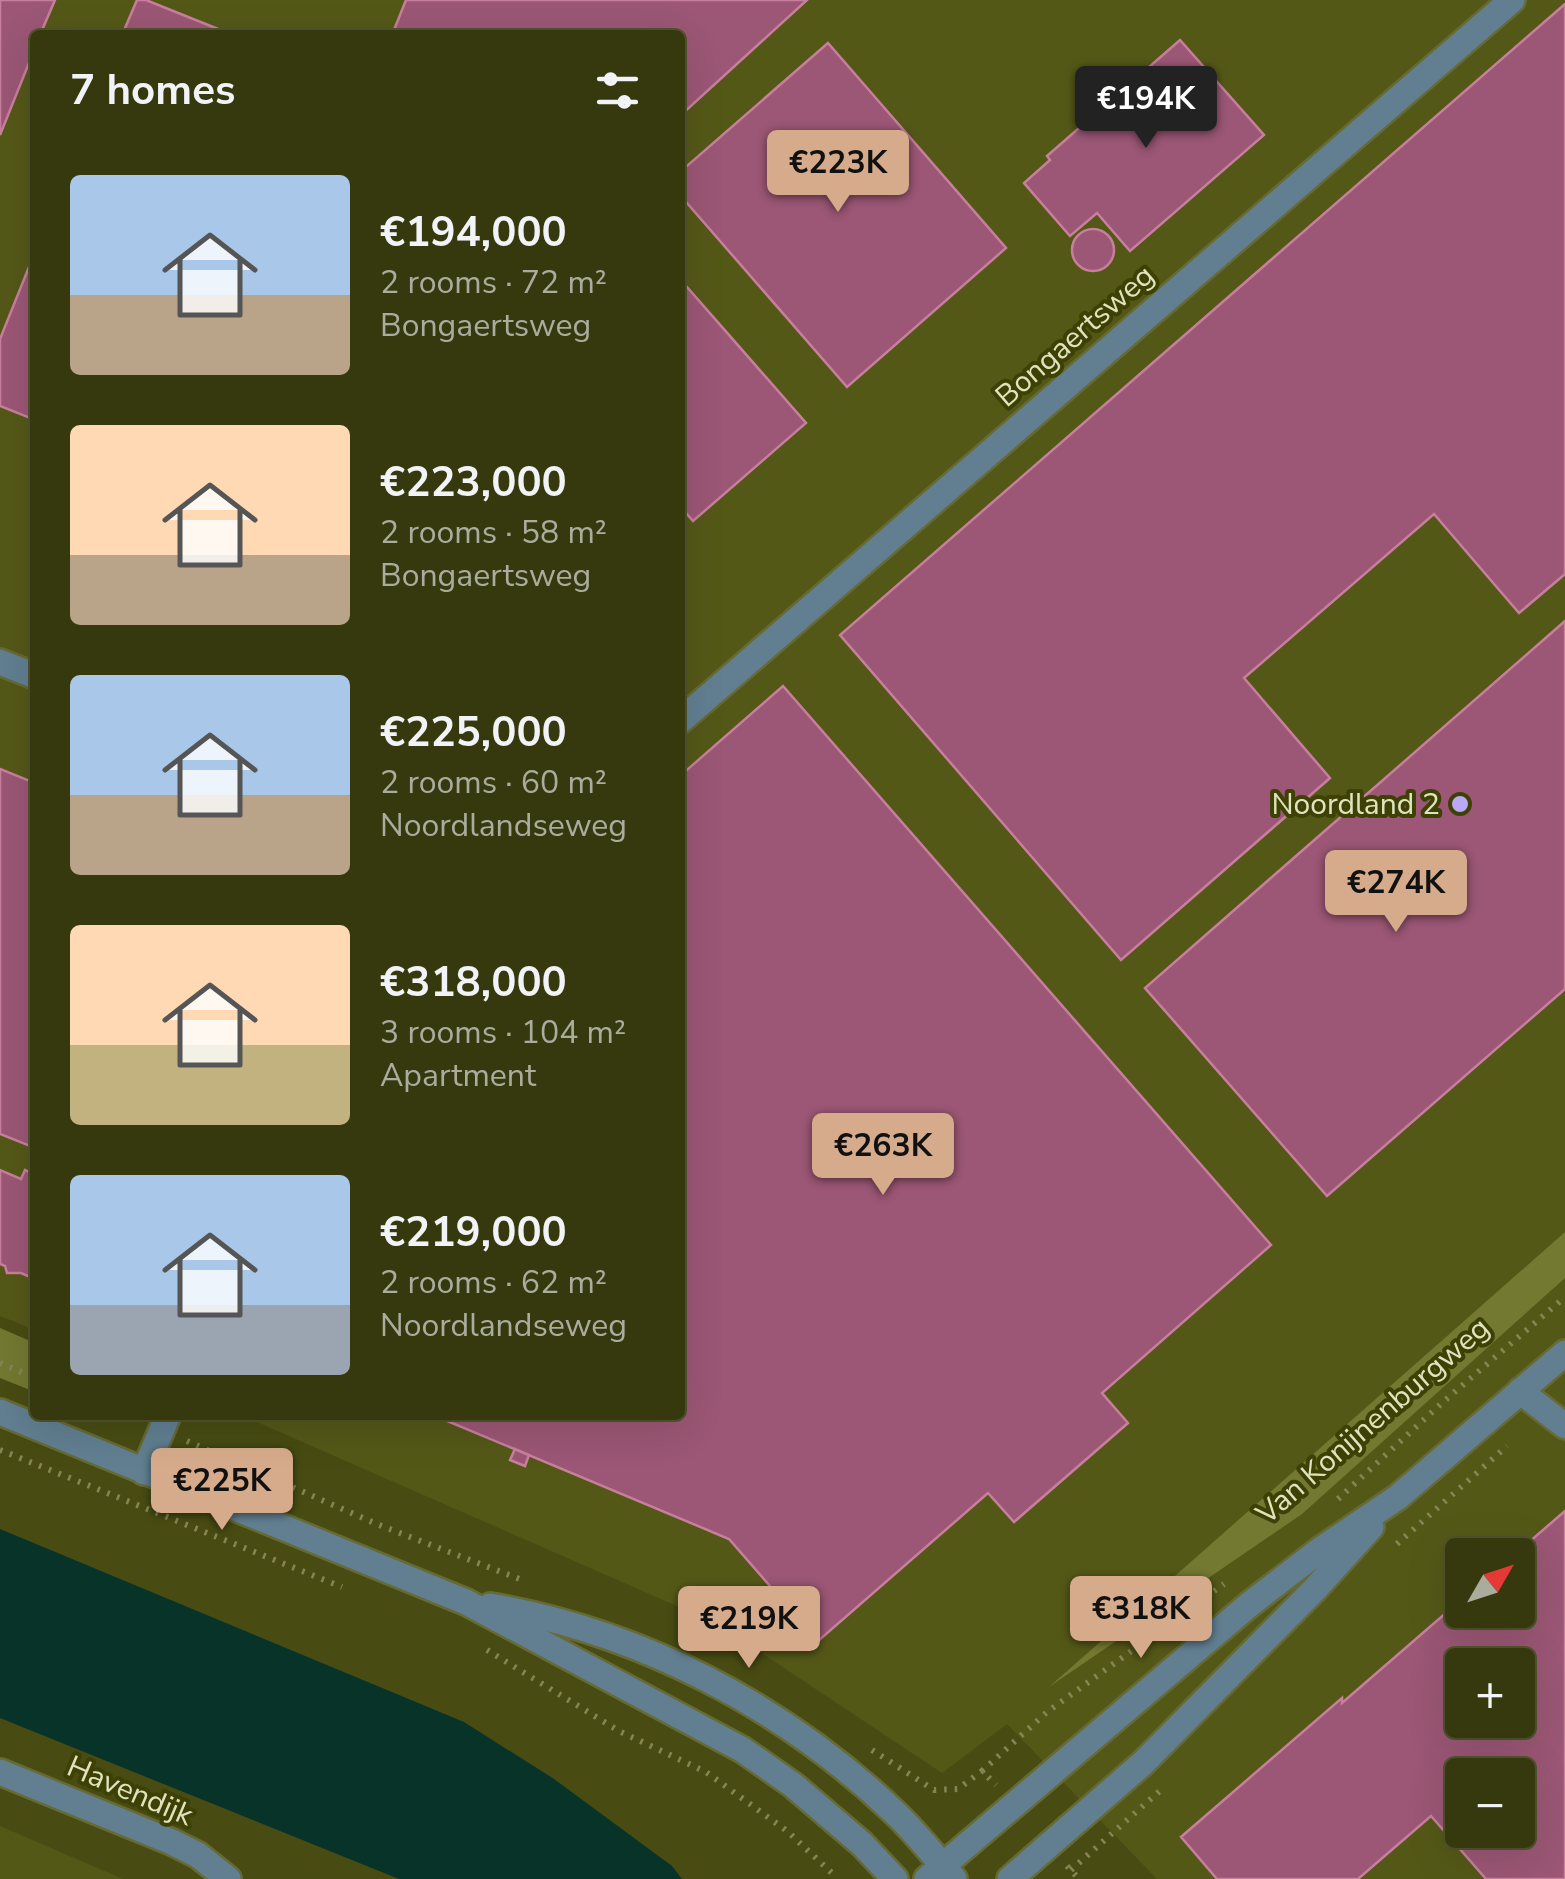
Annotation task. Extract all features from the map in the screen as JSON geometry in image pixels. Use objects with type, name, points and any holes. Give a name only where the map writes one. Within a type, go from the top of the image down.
[{"type":"street","name":"Bongaertsweg","points":[[685,716],[1512,0]]},
{"type":"street","points":[[0,662],[30,674]]},
{"type":"street","name":"Van Konijnenburgweg","points":[[941,1874],[1250,1604],[1398,1497],[1565,1352]]},
{"type":"street","points":[[1520,1391],[1565,1426]]},
{"type":"street","points":[[0,1412],[466,1602],[743,1750],[794,1785],[862,1844],[895,1879]]},
{"type":"street","points":[[144,1472],[165,1422]]},
{"type":"street","name":"Van Konijnenburgweg","points":[[1010,1879],[1144,1763],[1315,1589],[1398,1497]]},
{"type":"street","points":[[466,1602],[564,1622],[653,1654],[742,1698],[790,1727],[894,1811],[941,1874]]},
{"type":"street","name":"Havendijk","points":[[0,1772],[172,1842],[198,1855],[228,1879]]},
{"type":"path","name":"Van Konijnenburgweg","points":[[1334,1502],[1442,1402],[1565,1297]]},
{"type":"path","points":[[0,1363],[30,1376]]},
{"type":"path","points":[[165,1422],[480,1566]]},
{"type":"path","points":[[0,1450],[353,1591]]},
{"type":"path","points":[[982,1771],[1046,1712],[1230,1580]]},
{"type":"path","points":[[479,1644],[619,1732],[706,1772],[787,1831],[831,1876]]},
{"type":"shaded area","points":[[0,0],[1565,0],[1565,1879],[1157,1879],[1007,1724],[942,1773],[718,1624],[252,1420],[685,1420],[685,30],[30,30],[30,1328],[0,1316]]},
{"type":"shaded area","points":[[1565,1232],[1565,1278],[1302,1514],[1049,1687]]},
{"type":"shaded area","points":[[0,1328],[30,1341],[30,1390],[0,1378]]},
{"type":"shaded area","points":[[0,1826],[123,1879],[0,1879]]},
{"type":"water","points":[[0,1529],[464,1722],[554,1779],[672,1866],[682,1879],[399,1879],[0,1718]]},
{"type":"building","points":[[0,0],[55,0],[42,30],[30,30],[30,60],[0,135]]},
{"type":"building","points":[[137,0],[146,0],[221,30],[124,30]]},
{"type":"building","points":[[406,0],[807,0],[685,111],[685,30],[394,30]]},
{"type":"building","points":[[1565,4],[1565,574],[1519,613],[1434,514],[1244,678],[1330,778],[1121,960],[840,635]]},
{"type":"building","points":[[1180,40],[1264,135],[1130,251],[1097,213],[1070,236],[1024,183],[1050,160],[1047,156]]},
{"type":"building","points":[[828,43],[1006,248],[847,387],[685,201],[685,168]]},
{"type":"building","points":[[1093,229],[1108,235],[1114,250],[1108,265],[1093,271],[1078,265],[1072,250],[1078,235]]},
{"type":"building","points":[[30,264],[30,418],[0,406],[0,339]]},
{"type":"building","points":[[685,285],[806,423],[693,521],[685,512]]},
{"type":"building","name":"Noordland 2","points":[[1565,621],[1565,989],[1327,1196],[1145,988]]},
{"type":"building","points":[[783,686],[1271,1245],[1102,1393],[1128,1423],[1014,1522],[988,1493],[818,1641],[729,1539],[445,1420],[685,1420],[685,772]]},
{"type":"building","points":[[0,769],[30,781],[30,1146],[0,1134]]},
{"type":"building","points":[[0,1170],[21,1179],[25,1170],[30,1172],[30,1277],[7,1273],[0,1264]]},
{"type":"building","points":[[515,1449],[529,1455],[525,1466],[510,1460]]},
{"type":"building","points":[[1565,1511],[1565,1879],[1486,1879],[1459,1848],[1535,1848],[1535,1758],[1445,1758],[1445,1832],[1431,1816],[1358,1879],[1217,1879],[1181,1837],[1342,1698],[1342,1703],[1445,1614],[1445,1628],[1535,1628],[1534,1538]]},
{"type":"place","name":"Noordland 2","points":[[1460,804]]}]
